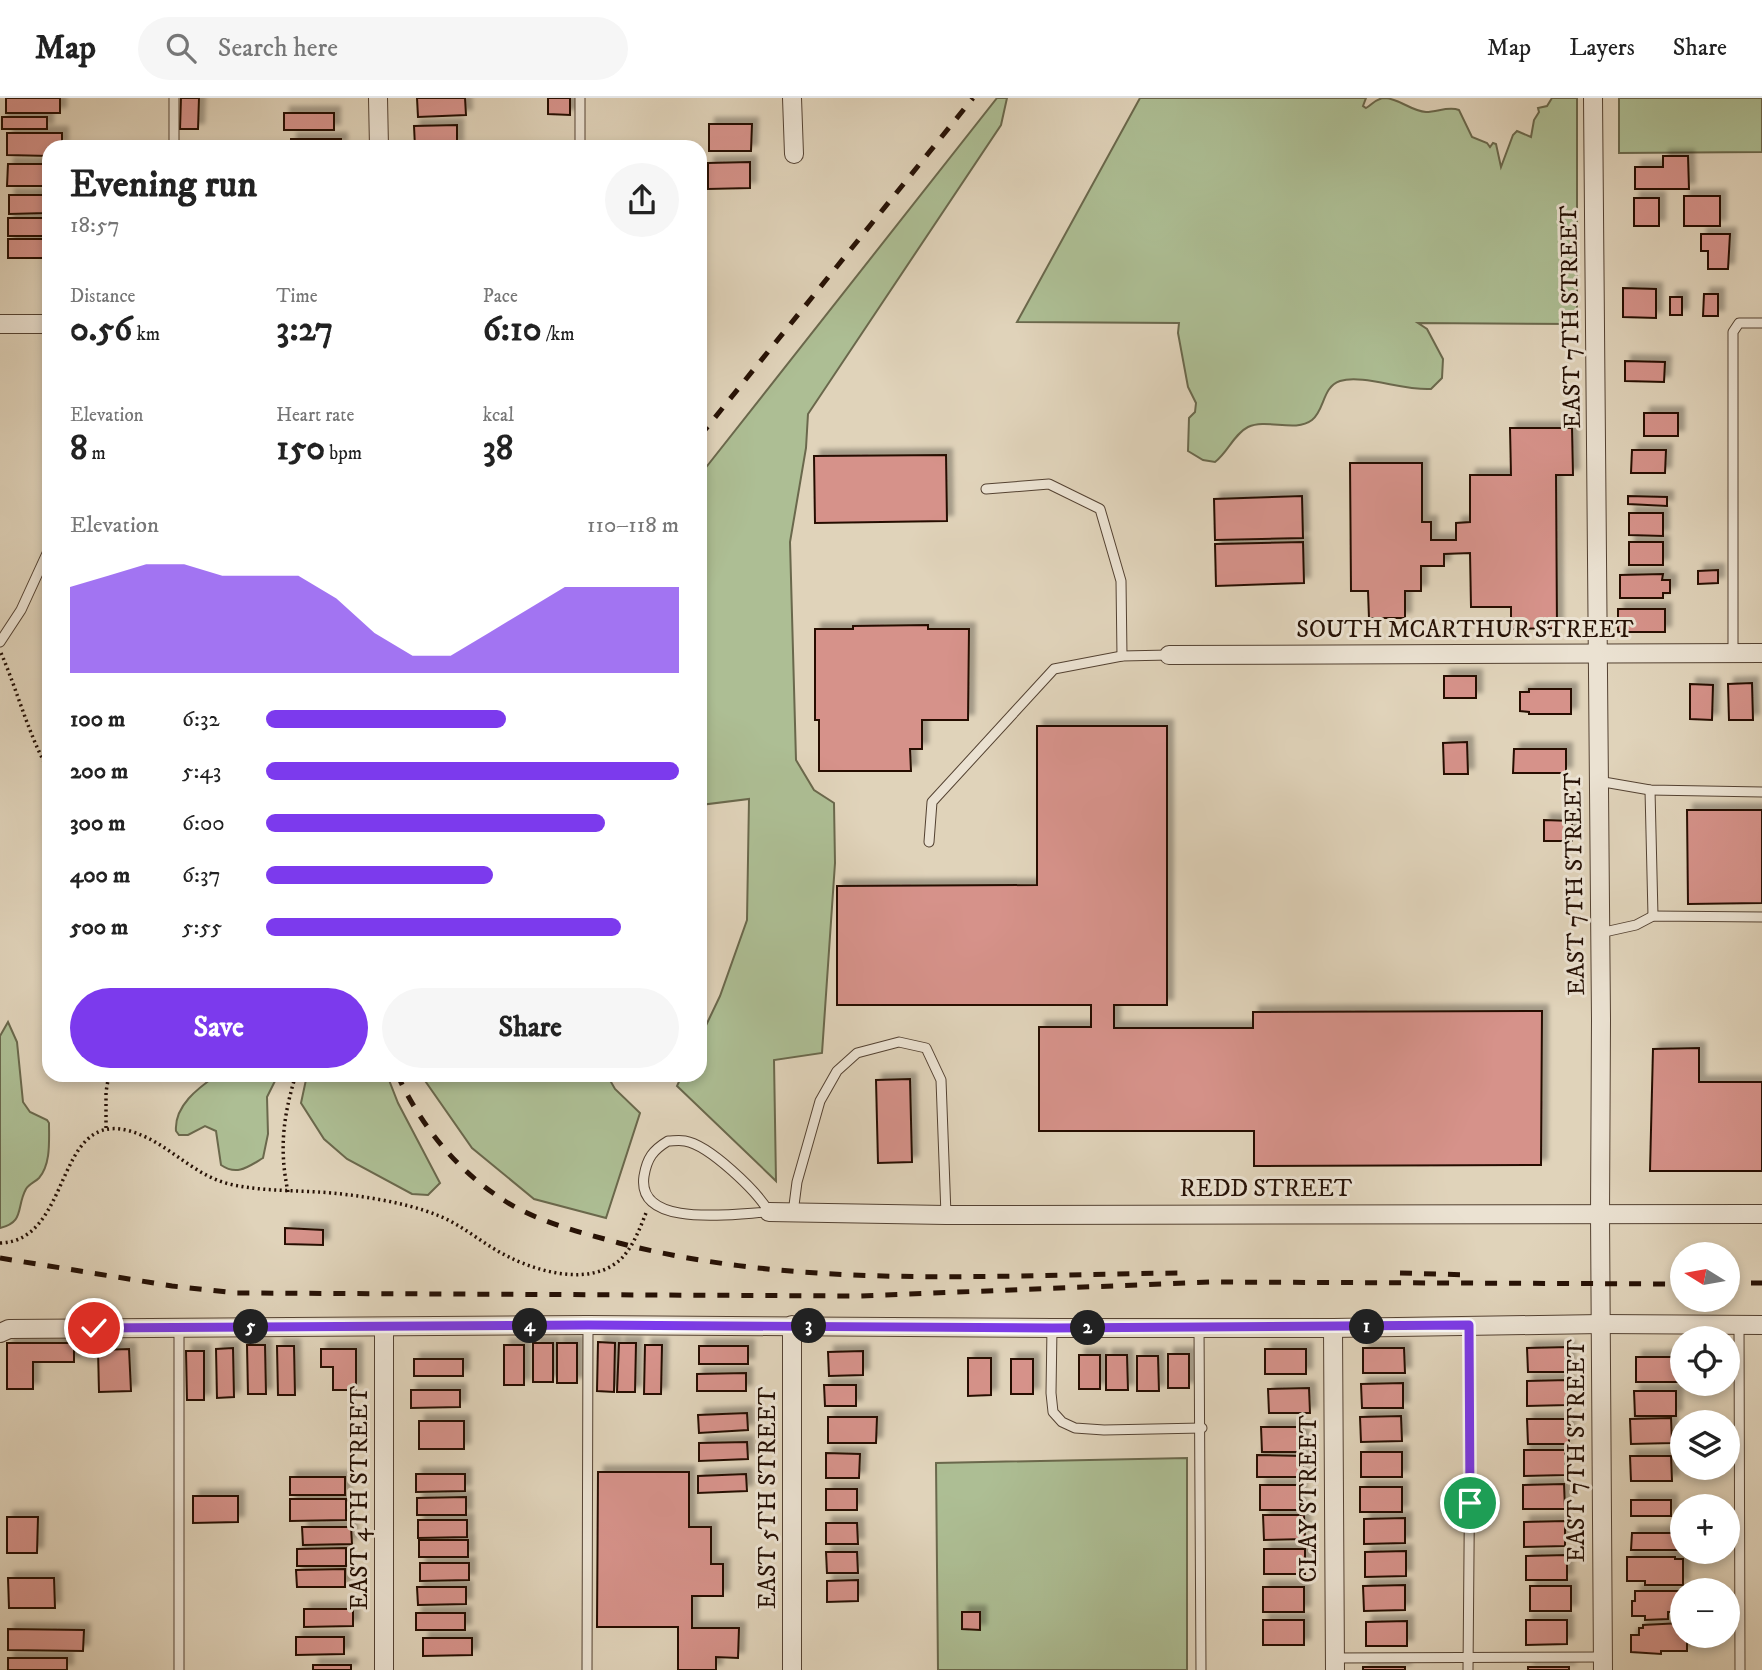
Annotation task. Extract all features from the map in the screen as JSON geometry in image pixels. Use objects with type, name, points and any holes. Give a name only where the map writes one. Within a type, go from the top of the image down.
[{"type":"street","points":[[378,98],[379,140]]},
{"type":"street","points":[[792,98],[794,154]]},
{"type":"street","name":"EAST 7TH STREET","points":[[1593,98],[1603,1664]]},
{"type":"street","points":[[0,324],[42,324]]},
{"type":"street","name":"SOUTH MCARTHUR STREET","points":[[1168,655],[1762,653]]},
{"type":"street","name":"REDD STREET","points":[[769,1212],[946,1215],[1762,1214]]},
{"type":"street","points":[[0,1333],[9,1329],[588,1325],[1333,1328],[1601,1324],[1762,1325]]},
{"type":"street","name":"EAST 5TH STREET","points":[[792,1325],[792,1670]]},
{"type":"street","name":"EAST 4TH STREET","points":[[384,1327],[384,1670]]},
{"type":"street","name":"CLAY STREET","points":[[1333,1328],[1335,1664]]},
{"type":"lane","points":[[173,98],[174,140]]},
{"type":"lane","points":[[580,98],[580,140]]},
{"type":"lane","points":[[1733,653],[1733,332],[1739,323],[1762,323]]},
{"type":"lane","points":[[986,489],[1049,484],[1100,509],[1121,581],[1122,656]]},
{"type":"lane","points":[[0,642],[22,610],[42,565]]},
{"type":"lane","points":[[929,842],[932,802],[1055,668],[1122,656],[1168,655]]},
{"type":"lane","points":[[1598,781],[1650,790],[1762,792]]},
{"type":"lane","points":[[1650,790],[1653,916]]},
{"type":"lane","points":[[1600,933],[1636,925],[1653,916],[1762,916]]},
{"type":"lane","points":[[793,1213],[797,1182],[820,1101],[837,1071],[857,1054],[899,1042],[926,1048],[941,1080],[946,1215]]},
{"type":"lane","points":[[668,1141],[687,1141],[728,1166],[764,1202],[769,1212],[702,1215],[662,1209],[651,1202],[643,1185],[646,1163],[655,1149],[668,1141]]},
{"type":"lane","points":[[1739,1324],[1740,1670]]},
{"type":"lane","points":[[587,1670],[588,1325]]},
{"type":"lane","points":[[1468,1670],[1469,1325]]},
{"type":"lane","points":[[1199,1327],[1202,1427],[1201,1670]]},
{"type":"lane","points":[[179,1328],[179,1670]]},
{"type":"lane","points":[[1052,1328],[1053,1412],[1062,1422],[1075,1429],[1202,1427]]},
{"type":"lane","points":[[1335,1664],[1467,1657],[1603,1664]]},
{"type":"path","points":[[0,651],[42,759]]},
{"type":"path","points":[[106,1129],[108,1082]]},
{"type":"path","points":[[288,1192],[282,1162],[284,1129],[294,1082]]},
{"type":"path","points":[[0,1243],[10,1243],[30,1233],[48,1213],[76,1152],[90,1136],[106,1129],[127,1130],[161,1145],[192,1168],[226,1183],[265,1191],[349,1195],[438,1215],[511,1258],[544,1270],[573,1275],[602,1271],[621,1258],[638,1233],[651,1202]]},
{"type":"green space","points":[[997,98],[1007,98],[1001,125],[808,414],[806,448],[790,542],[796,760],[814,790],[834,803],[835,863],[822,1053],[774,1060],[776,1181],[677,1086],[679,1082],[707,1082],[707,1023],[720,996],[747,920],[749,799],[707,804],[707,466]]},
{"type":"green space","points":[[1140,98],[1366,98],[1363,106],[1366,108],[1385,98],[1421,111],[1455,109],[1459,110],[1472,137],[1490,147],[1493,143],[1496,144],[1501,167],[1517,131],[1531,137],[1538,108],[1547,106],[1552,98],[1577,98],[1577,324],[1418,323],[1427,329],[1443,359],[1442,378],[1431,389],[1349,379],[1340,381],[1330,388],[1312,420],[1305,424],[1289,426],[1264,424],[1248,427],[1215,462],[1203,460],[1188,451],[1189,418],[1195,412],[1196,403],[1188,387],[1178,333],[1179,323],[1017,322]]},
{"type":"green space","points":[[1619,98],[1762,98],[1762,152],[1619,153]]},
{"type":"green space","points":[[8,1022],[17,1042],[23,1102],[30,1112],[49,1123],[49,1145],[46,1166],[39,1178],[26,1189],[17,1218],[0,1228],[0,1036]]},
{"type":"green space","points":[[208,1082],[274,1082],[267,1097],[268,1134],[263,1158],[242,1169],[232,1170],[221,1165],[216,1131],[205,1126],[188,1135],[179,1135],[176,1122],[183,1106]]},
{"type":"green space","points":[[306,1082],[390,1082],[440,1183],[428,1195],[412,1194],[347,1159],[324,1139],[301,1103]]},
{"type":"green space","points":[[426,1082],[611,1082],[640,1113],[606,1218],[534,1199],[472,1148]]},
{"type":"green space","points":[[1187,1458],[1187,1670],[938,1670],[936,1463]]},
{"type":"building","points":[[6,98],[60,98],[60,113],[6,113]]},
{"type":"building","points":[[181,98],[199,98],[198,129],[180,129]]},
{"type":"building","points":[[417,98],[465,98],[466,115],[418,117]]},
{"type":"building","points":[[548,98],[570,98],[570,115],[548,114]]},
{"type":"building","points":[[284,113],[334,113],[334,130],[284,130]]},
{"type":"building","points":[[2,117],[47,117],[47,129],[2,129]]},
{"type":"building","points":[[709,124],[752,124],[751,151],[709,151]]},
{"type":"building","points":[[457,125],[457,140],[415,140],[414,126]]},
{"type":"building","points":[[7,133],[62,133],[62,140],[42,140],[42,156],[7,155]]},
{"type":"building","points":[[291,139],[341,139],[341,140]]},
{"type":"building","points":[[1663,156],[1688,156],[1689,189],[1635,189],[1635,167],[1663,167]]},
{"type":"building","points":[[750,162],[750,188],[708,189],[708,163]]},
{"type":"building","points":[[8,164],[42,164],[42,186],[7,186]]},
{"type":"building","points":[[9,195],[42,195],[42,213],[9,214]]},
{"type":"building","points":[[1684,196],[1720,196],[1720,226],[1684,226]]},
{"type":"building","points":[[1634,198],[1659,198],[1659,226],[1634,226]]},
{"type":"building","points":[[8,218],[42,218],[42,236],[8,236]]},
{"type":"building","points":[[1701,234],[1730,234],[1728,269],[1708,269],[1708,251],[1701,251]]},
{"type":"building","points":[[8,239],[42,239],[42,258],[8,258]]},
{"type":"building","points":[[1623,288],[1656,289],[1656,318],[1623,317]]},
{"type":"building","points":[[1704,294],[1718,294],[1718,316],[1703,316]]},
{"type":"building","points":[[1670,297],[1682,297],[1682,315],[1670,315]]},
{"type":"building","points":[[1625,361],[1665,362],[1664,382],[1625,381]]},
{"type":"building","points":[[1644,413],[1678,413],[1678,436],[1644,436]]},
{"type":"building","points":[[1510,428],[1572,428],[1573,475],[1556,475],[1557,628],[1511,629],[1511,607],[1471,607],[1470,553],[1444,554],[1444,566],[1421,566],[1421,591],[1405,591],[1405,618],[1369,618],[1368,591],[1351,591],[1350,463],[1422,463],[1422,522],[1431,522],[1431,540],[1456,540],[1456,523],[1470,522],[1470,475],[1511,475]]},
{"type":"building","points":[[1632,450],[1666,450],[1665,473],[1631,473]]},
{"type":"building","points":[[946,455],[947,521],[815,523],[814,456]]},
{"type":"building","points":[[1302,496],[1303,538],[1215,540],[1214,499]]},
{"type":"building","points":[[1628,496],[1667,497],[1667,506],[1628,504]]},
{"type":"building","points":[[1629,513],[1663,513],[1663,536],[1629,535]]},
{"type":"building","points":[[1303,542],[1304,583],[1216,586],[1215,544]]},
{"type":"building","points":[[1629,542],[1663,542],[1663,565],[1629,565]]},
{"type":"building","points":[[1718,570],[1718,583],[1698,584],[1698,571]]},
{"type":"building","points":[[1663,574],[1662,580],[1670,580],[1670,593],[1663,593],[1663,598],[1620,598],[1620,575]]},
{"type":"building","points":[[1618,609],[1665,609],[1665,632],[1618,632]]},
{"type":"building","points":[[928,625],[928,629],[969,629],[968,720],[922,720],[922,749],[910,749],[911,771],[819,771],[819,720],[815,720],[815,629]]},
{"type":"building","points":[[1444,676],[1476,676],[1476,698],[1444,698]]},
{"type":"building","points":[[1752,683],[1753,720],[1729,720],[1728,684]]},
{"type":"building","points":[[1690,684],[1713,685],[1712,720],[1690,719]]},
{"type":"building","points":[[1529,689],[1571,689],[1571,714],[1529,714],[1520,711],[1520,692],[1529,692]]},
{"type":"building","points":[[1037,726],[1167,726],[1167,1005],[1114,1005],[1114,1028],[1253,1028],[1253,1012],[1542,1011],[1541,1165],[1254,1166],[1254,1131],[1039,1131],[1039,1027],[1091,1027],[1091,1005],[837,1005],[837,886],[1037,885]]},
{"type":"building","points":[[1467,742],[1468,774],[1444,774],[1443,743]]},
{"type":"building","points":[[1514,749],[1566,749],[1566,773],[1513,773]]},
{"type":"building","points":[[1687,810],[1762,810],[1762,903],[1688,904]]},
{"type":"building","points":[[1544,820],[1572,821],[1572,841],[1544,841]]},
{"type":"building","points":[[1699,1048],[1699,1082],[1762,1082],[1762,1171],[1650,1171],[1653,1049]]},
{"type":"building","points":[[910,1079],[912,1162],[878,1163],[876,1080]]},
{"type":"building","points":[[285,1228],[323,1230],[323,1245],[285,1244]]},
{"type":"building","points":[[598,1342],[615,1343],[614,1392],[597,1391]]},
{"type":"building","points":[[7,1343],[74,1343],[74,1362],[33,1362],[33,1389],[7,1389]]},
{"type":"building","points":[[533,1343],[553,1343],[553,1382],[533,1382]]},
{"type":"building","points":[[557,1343],[577,1343],[577,1383],[557,1383]]},
{"type":"building","points":[[619,1343],[636,1343],[635,1392],[617,1392]]},
{"type":"building","points":[[247,1345],[265,1345],[266,1394],[248,1394]]},
{"type":"building","points":[[504,1345],[524,1345],[524,1385],[504,1385]]},
{"type":"building","points":[[645,1345],[662,1345],[661,1394],[644,1394]]},
{"type":"building","points":[[277,1346],[294,1346],[295,1395],[278,1395]]},
{"type":"building","points":[[699,1346],[748,1346],[748,1364],[699,1364]]},
{"type":"building","points":[[1569,1347],[1569,1372],[1528,1372],[1527,1348]]},
{"type":"building","points":[[233,1348],[234,1397],[217,1398],[216,1349]]},
{"type":"building","points":[[1363,1348],[1404,1348],[1405,1373],[1363,1373]]},
{"type":"building","points":[[129,1349],[131,1391],[99,1392],[98,1350]]},
{"type":"building","points":[[321,1349],[356,1349],[356,1390],[333,1390],[333,1367],[321,1367]]},
{"type":"building","points":[[1265,1349],[1306,1349],[1306,1374],[1265,1374]]},
{"type":"building","points":[[186,1351],[204,1351],[204,1400],[187,1400]]},
{"type":"building","points":[[863,1351],[863,1375],[829,1376],[828,1352]]},
{"type":"building","points":[[1168,1354],[1189,1354],[1189,1388],[1168,1388]]},
{"type":"building","points":[[1079,1355],[1100,1355],[1100,1389],[1079,1389]]},
{"type":"building","points":[[1106,1355],[1127,1355],[1128,1390],[1106,1390]]},
{"type":"building","points":[[1137,1356],[1158,1356],[1159,1391],[1137,1391]]},
{"type":"building","points":[[1636,1357],[1670,1357],[1670,1382],[1636,1382]]},
{"type":"building","points":[[968,1358],[991,1358],[991,1395],[968,1396]]},
{"type":"building","points":[[414,1359],[463,1359],[463,1376],[414,1376]]},
{"type":"building","points":[[1011,1359],[1033,1359],[1033,1394],[1011,1394]]},
{"type":"building","points":[[746,1373],[746,1391],[697,1391],[697,1374]]},
{"type":"building","points":[[1568,1380],[1568,1405],[1527,1406],[1527,1381]]},
{"type":"building","points":[[1403,1383],[1403,1408],[1362,1408],[1361,1384]]},
{"type":"building","points":[[824,1385],[856,1385],[856,1406],[825,1406]]},
{"type":"building","points":[[1309,1388],[1310,1413],[1269,1413],[1268,1389]]},
{"type":"building","points":[[411,1390],[460,1390],[460,1407],[411,1408]]},
{"type":"building","points":[[1634,1391],[1670,1391],[1670,1396],[1676,1396],[1676,1410],[1670,1410],[1670,1416],[1635,1416]]},
{"type":"building","points":[[747,1413],[748,1430],[699,1433],[698,1415]]},
{"type":"building","points":[[1401,1416],[1402,1441],[1361,1442],[1360,1417]]},
{"type":"building","points":[[828,1417],[877,1417],[876,1443],[828,1443]]},
{"type":"building","points":[[1670,1418],[1670,1443],[1631,1444],[1630,1419]]},
{"type":"building","points":[[1527,1419],[1569,1419],[1569,1444],[1528,1444]]},
{"type":"building","points":[[419,1421],[464,1421],[464,1449],[419,1449]]},
{"type":"building","points":[[1261,1427],[1303,1427],[1303,1452],[1262,1452]]},
{"type":"building","points":[[747,1442],[748,1459],[699,1461],[699,1443]]},
{"type":"building","points":[[1524,1450],[1565,1450],[1565,1475],[1524,1476]]},
{"type":"building","points":[[1361,1452],[1402,1452],[1402,1477],[1361,1477]]},
{"type":"building","points":[[826,1453],[860,1454],[859,1478],[826,1478]]},
{"type":"building","points":[[1257,1455],[1303,1456],[1303,1477],[1257,1477]]},
{"type":"building","points":[[1630,1456],[1670,1456],[1672,1481],[1631,1481]]},
{"type":"building","points":[[598,1472],[689,1472],[689,1527],[711,1527],[711,1564],[723,1564],[723,1596],[692,1596],[692,1628],[739,1628],[738,1658],[716,1657],[716,1670],[678,1670],[678,1627],[597,1627]]},
{"type":"building","points":[[416,1474],[465,1474],[465,1491],[416,1492]]},
{"type":"building","points":[[746,1474],[747,1491],[698,1493],[698,1476]]},
{"type":"building","points":[[290,1477],[345,1477],[345,1495],[290,1495]]},
{"type":"building","points":[[1564,1484],[1565,1509],[1523,1509],[1523,1485]]},
{"type":"building","points":[[1260,1485],[1301,1485],[1301,1510],[1260,1510]]},
{"type":"building","points":[[1360,1487],[1402,1487],[1402,1512],[1360,1512]]},
{"type":"building","points":[[826,1489],[857,1489],[857,1510],[826,1510]]},
{"type":"building","points":[[193,1496],[238,1496],[238,1522],[193,1523]]},
{"type":"building","points":[[466,1497],[466,1515],[417,1515],[417,1498]]},
{"type":"building","points":[[290,1499],[346,1499],[346,1520],[290,1521]]},
{"type":"building","points":[[1631,1500],[1670,1500],[1670,1516],[1631,1516]]},
{"type":"building","points":[[1263,1515],[1304,1515],[1305,1539],[1264,1540]]},
{"type":"building","points":[[7,1517],[38,1517],[37,1553],[7,1553]]},
{"type":"building","points":[[1405,1518],[1405,1543],[1364,1544],[1364,1519]]},
{"type":"building","points":[[418,1520],[467,1520],[467,1537],[418,1538]]},
{"type":"building","points":[[1565,1521],[1565,1546],[1524,1547],[1524,1522]]},
{"type":"building","points":[[826,1523],[857,1523],[858,1544],[826,1544]]},
{"type":"building","points":[[302,1527],[351,1527],[352,1544],[303,1545]]},
{"type":"building","points":[[1632,1533],[1670,1533],[1670,1550],[1631,1550]]},
{"type":"building","points":[[419,1540],[468,1540],[468,1557],[419,1557]]},
{"type":"building","points":[[346,1548],[346,1566],[297,1566],[297,1549]]},
{"type":"building","points":[[1264,1549],[1305,1549],[1305,1574],[1264,1574]]},
{"type":"building","points":[[1406,1551],[1406,1576],[1365,1577],[1365,1552]]},
{"type":"building","points":[[826,1552],[857,1552],[858,1573],[827,1573]]},
{"type":"building","points":[[1567,1555],[1567,1580],[1526,1580],[1526,1556]]},
{"type":"building","points":[[1627,1557],[1670,1557],[1670,1564],[1683,1564],[1683,1578],[1670,1578],[1670,1585],[1645,1585],[1645,1581],[1627,1581]]},
{"type":"building","points":[[420,1563],[469,1563],[469,1580],[420,1581]]},
{"type":"building","points":[[345,1569],[345,1587],[297,1587],[296,1570]]},
{"type":"building","points":[[8,1578],[54,1578],[55,1608],[9,1608]]},
{"type":"building","points":[[858,1580],[858,1601],[827,1602],[827,1581]]},
{"type":"building","points":[[1405,1585],[1405,1610],[1364,1611],[1363,1586]]},
{"type":"building","points":[[1530,1586],[1571,1586],[1571,1611],[1530,1611]]},
{"type":"building","points":[[417,1587],[466,1587],[466,1604],[418,1605]]},
{"type":"building","points":[[1263,1587],[1304,1587],[1304,1612],[1263,1612]]},
{"type":"building","points":[[1635,1591],[1670,1591],[1668,1619],[1645,1620],[1645,1616],[1632,1616],[1632,1601],[1635,1601]]},
{"type":"building","points":[[304,1609],[353,1609],[353,1626],[304,1627]]},
{"type":"building","points":[[962,1612],[980,1612],[980,1630],[962,1629]]},
{"type":"building","points":[[416,1613],[465,1613],[465,1630],[416,1630]]},
{"type":"building","points":[[1263,1620],[1304,1620],[1304,1645],[1263,1645]]},
{"type":"building","points":[[1526,1620],[1567,1620],[1567,1644],[1526,1645]]},
{"type":"building","points":[[1407,1621],[1407,1646],[1366,1646],[1366,1622]]},
{"type":"building","points":[[1670,1624],[1670,1648],[1687,1648],[1687,1651],[1661,1651],[1661,1654],[1631,1652],[1631,1635],[1639,1635],[1639,1628],[1643,1628],[1643,1625]]},
{"type":"building","points":[[8,1629],[84,1630],[83,1651],[8,1650]]},
{"type":"building","points":[[296,1637],[344,1637],[344,1654],[296,1655]]},
{"type":"building","points":[[423,1638],[472,1638],[472,1655],[423,1656]]},
{"type":"building","points":[[8,1658],[67,1658],[67,1670],[8,1670]]},
{"type":"building","points":[[313,1665],[351,1665],[351,1670],[313,1670]]},
{"type":"building","points":[[1363,1667],[1405,1667],[1405,1670],[1363,1670]]},
{"type":"building","points":[[1528,1667],[1569,1667],[1569,1670],[1528,1670]]},
{"type":"railway","points":[[707,427],[973,98]]},
{"type":"railway","points":[[401,1082],[417,1112],[442,1146],[471,1176],[488,1189],[532,1215],[619,1243],[689,1258],[830,1274],[973,1277],[1187,1273]]},
{"type":"railway","points":[[0,1258],[172,1286],[237,1293],[859,1296],[1212,1282],[1670,1284]]},
{"type":"railway","points":[[1400,1273],[1470,1275]]},
{"type":"railway","points":[[1740,1283],[1762,1283]]},
{"type":"route","points":[[94,1328],[792,1325],[1333,1328],[1469,1325],[1470,1503]]}]
